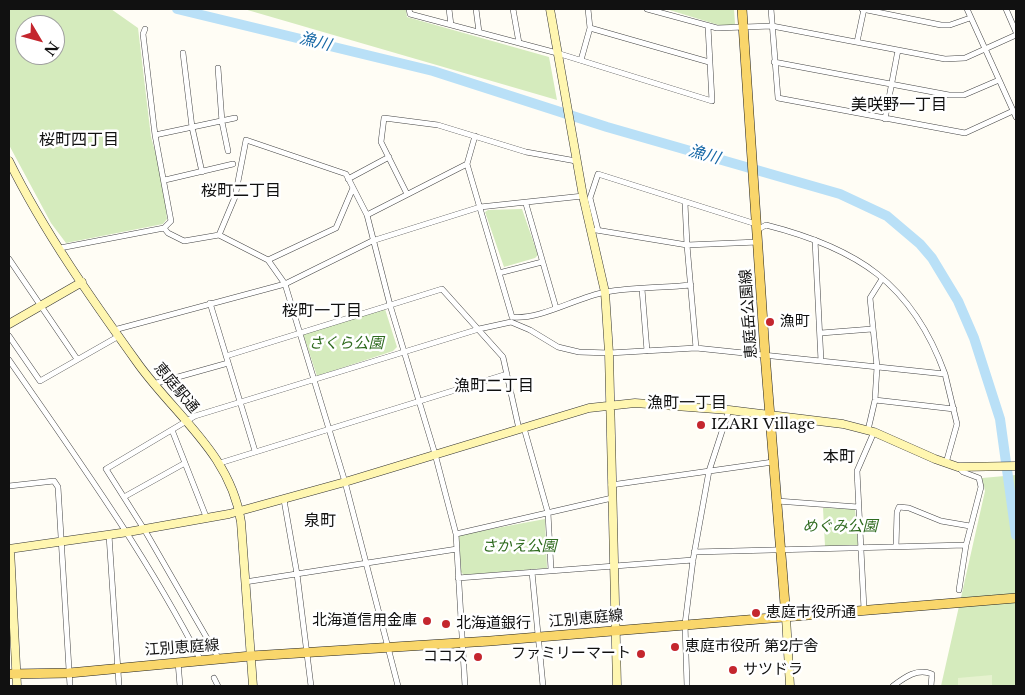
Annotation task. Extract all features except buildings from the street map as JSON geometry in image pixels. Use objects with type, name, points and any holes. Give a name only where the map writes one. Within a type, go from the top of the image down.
[{"type":"main road","name":"恵庭岳公園線","points":[[742,9],[765,354],[786,617]]},
{"type":"main road","name":"江別恵庭線","points":[[13,674],[69,672],[251,656],[462,642],[1016,598]]},
{"type":"street","points":[[409,9],[410,14],[557,53],[712,100],[708,26]]},
{"type":"street","points":[[449,9],[451,25]]},
{"type":"street","points":[[476,9],[479,32]]},
{"type":"street","points":[[513,9],[518,43]]},
{"type":"street","points":[[550,9],[575,157],[583,196],[594,230]]},
{"type":"street","points":[[581,60],[590,28],[588,9]]},
{"type":"street","points":[[647,9],[708,26],[772,26],[954,59],[964,58],[1016,33],[1006,9]]},
{"type":"street","points":[[771,9],[778,98],[965,133],[1013,111]]},
{"type":"street","points":[[857,42],[863,9],[941,25],[950,25],[970,18]]},
{"type":"street","points":[[967,9],[1016,117]]},
{"type":"street","points":[[590,28],[709,62]]},
{"type":"street","points":[[60,248],[164,228],[171,221],[165,180],[155,135],[143,34],[145,29]]},
{"type":"street","points":[[885,119],[898,50]]},
{"type":"street","points":[[183,53],[192,127],[202,172]]},
{"type":"street","points":[[774,62],[949,96],[964,95],[999,80]]},
{"type":"street","points":[[218,68],[222,122],[228,151]]},
{"type":"street","points":[[155,135],[235,118]]},
{"type":"street","points":[[407,194],[382,142],[384,118],[438,125],[526,152],[575,157]]},
{"type":"street","points":[[475,136],[467,164],[512,317],[520,318],[605,292],[691,285]]},
{"type":"street","points":[[219,235],[235,197],[246,140],[346,174],[367,214],[372,240],[390,305],[435,454],[456,534],[466,686]]},
{"type":"street","points":[[348,179],[389,157]]},
{"type":"street","name":"恵庭駅通","points":[[9,161],[12,177],[116,333],[154,384],[220,463],[239,511],[253,686]]},
{"type":"street","points":[[165,180],[232,164]]},
{"type":"street","points":[[367,214],[467,164]]},
{"type":"street","points":[[616,686],[609,353],[605,292],[590,198],[598,174],[756,227],[766,225],[815,240],[855,258],[882,279],[907,301],[918,317],[935,346],[945,374],[957,424],[946,464]]},
{"type":"street","points":[[268,260],[336,228],[353,188]]},
{"type":"street","points":[[9,336],[40,381],[116,333],[210,303],[285,284],[372,240],[480,207],[526,204],[583,196]]},
{"type":"street","points":[[685,203],[696,348]]},
{"type":"street","points":[[526,204],[556,308]]},
{"type":"street","points":[[164,228],[168,233],[184,241],[219,235],[268,260],[285,284],[345,482],[398,686]]},
{"type":"street","points":[[594,230],[687,245],[758,242]]},
{"type":"street","points":[[815,240],[821,361]]},
{"type":"street","points":[[9,259],[77,359]]},
{"type":"street","points":[[499,273],[542,262]]},
{"type":"street","points":[[864,609],[857,471],[871,430],[875,400],[877,367],[870,298],[882,279]]},
{"type":"street","points":[[9,324],[82,282]]},
{"type":"street","points":[[226,356],[442,289],[503,357],[548,513],[551,570]]},
{"type":"street","points":[[642,289],[647,351]]},
{"type":"street","points":[[210,303],[255,451]]},
{"type":"street","points":[[219,660],[144,528],[106,469],[195,416],[479,329],[511,322],[524,327],[558,347],[579,352],[609,353],[696,348],[945,374]]},
{"type":"street","points":[[821,333],[872,329]]},
{"type":"street","points":[[9,360],[128,532],[179,618],[201,661]]},
{"type":"street","points":[[154,384],[228,363]]},
{"type":"street","points":[[220,463],[507,374]]},
{"type":"street","points":[[875,400],[954,408]]},
{"type":"street","points":[[17,686],[13,674],[9,549],[128,532],[206,519],[239,511],[284,500],[590,408],[662,404],[827,422],[871,430],[946,464],[958,467],[1016,466]]},
{"type":"street","points":[[687,686],[685,624],[694,552],[709,471],[729,410]]},
{"type":"street","points":[[172,430],[206,519]]},
{"type":"street","points":[[611,485],[774,462]]},
{"type":"street","points":[[124,497],[185,463]]},
{"type":"street","points":[[958,467],[963,472],[979,478],[981,487],[970,526],[959,590]]},
{"type":"street","points":[[9,486],[54,481],[58,487],[70,686]]},
{"type":"street","points":[[456,534],[612,498]]},
{"type":"street","points":[[284,500],[297,574],[311,686]]},
{"type":"street","points":[[777,501],[858,507]]},
{"type":"street","points":[[896,547],[897,512],[900,507],[909,508],[941,522],[970,526]]},
{"type":"street","points":[[109,535],[119,686]]},
{"type":"street","points":[[694,552],[966,545]]},
{"type":"street","points":[[245,582],[457,549]]},
{"type":"street","points":[[458,578],[693,560]]},
{"type":"street","points":[[532,572],[543,686]]},
{"type":"street","points":[[786,617],[790,686]]},
{"type":"street","points":[[178,662],[180,686]]},
{"type":"street","points":[[893,686],[904,677],[926,672],[932,674],[931,686]]},
{"type":"street","points":[[214,678],[218,686]]},
{"type":"green space","points":[[9,9],[111,9],[138,28],[151,137],[163,179],[167,219],[163,224],[66,243],[51,223],[9,145]]},
{"type":"green space","points":[[244,9],[406,9],[407,17],[549,57],[557,100]]},
{"type":"green space","points":[[666,9],[734,9],[735,24],[725,27]]},
{"type":"green space","points":[[522,209],[538,255],[535,258],[504,267],[485,212],[488,210]]},
{"type":"green space","name":"さくら公園","points":[[385,309],[397,347],[393,351],[317,376],[303,334]]},
{"type":"green space","points":[[1016,475],[1016,686],[941,686],[985,491],[982,478]]},
{"type":"green space","name":"めぐみ公園","points":[[823,508],[855,509],[858,545],[825,546]]},
{"type":"green space","name":"さかえ公園","points":[[545,519],[547,568],[464,575],[461,572],[459,535]]},
{"type":"green space","points":[[992,675],[992,686],[958,686],[958,678]]},
{"type":"waterway","name":"漁川","points":[[177,9],[433,71],[607,127],[840,194],[887,216],[920,244],[932,258],[958,301],[974,338],[1000,419],[1016,535]]},
{"type":"place","name":"漁町","points":[[770,322]]},
{"type":"place","name":"IZARI Village","points":[[701,425]]},
{"type":"place","name":"恵庭市役所通","points":[[756,613]]},
{"type":"place","name":"北海道信用金庫","points":[[427,621]]},
{"type":"place","name":"北海道銀行","points":[[446,624]]},
{"type":"place","name":"恵庭市役所 第2庁舎","points":[[675,647]]},
{"type":"place","name":"ファミリーマート","points":[[641,654]]},
{"type":"place","name":"ココス","points":[[478,657]]},
{"type":"place","name":"サツドラ","points":[[733,670]]},
{"type":"district","name":"美咲野一丁目","points":[[899,105]]},
{"type":"district","name":"桜町四丁目","points":[[79,140]]},
{"type":"district","name":"桜町二丁目","points":[[241,191]]},
{"type":"district","name":"桜町一丁目","points":[[322,311]]},
{"type":"district","name":"漁町二丁目","points":[[494,386]]},
{"type":"district","name":"漁町一丁目","points":[[687,403]]},
{"type":"district","name":"本町","points":[[839,457]]},
{"type":"district","name":"泉町","points":[[320,521]]}]
